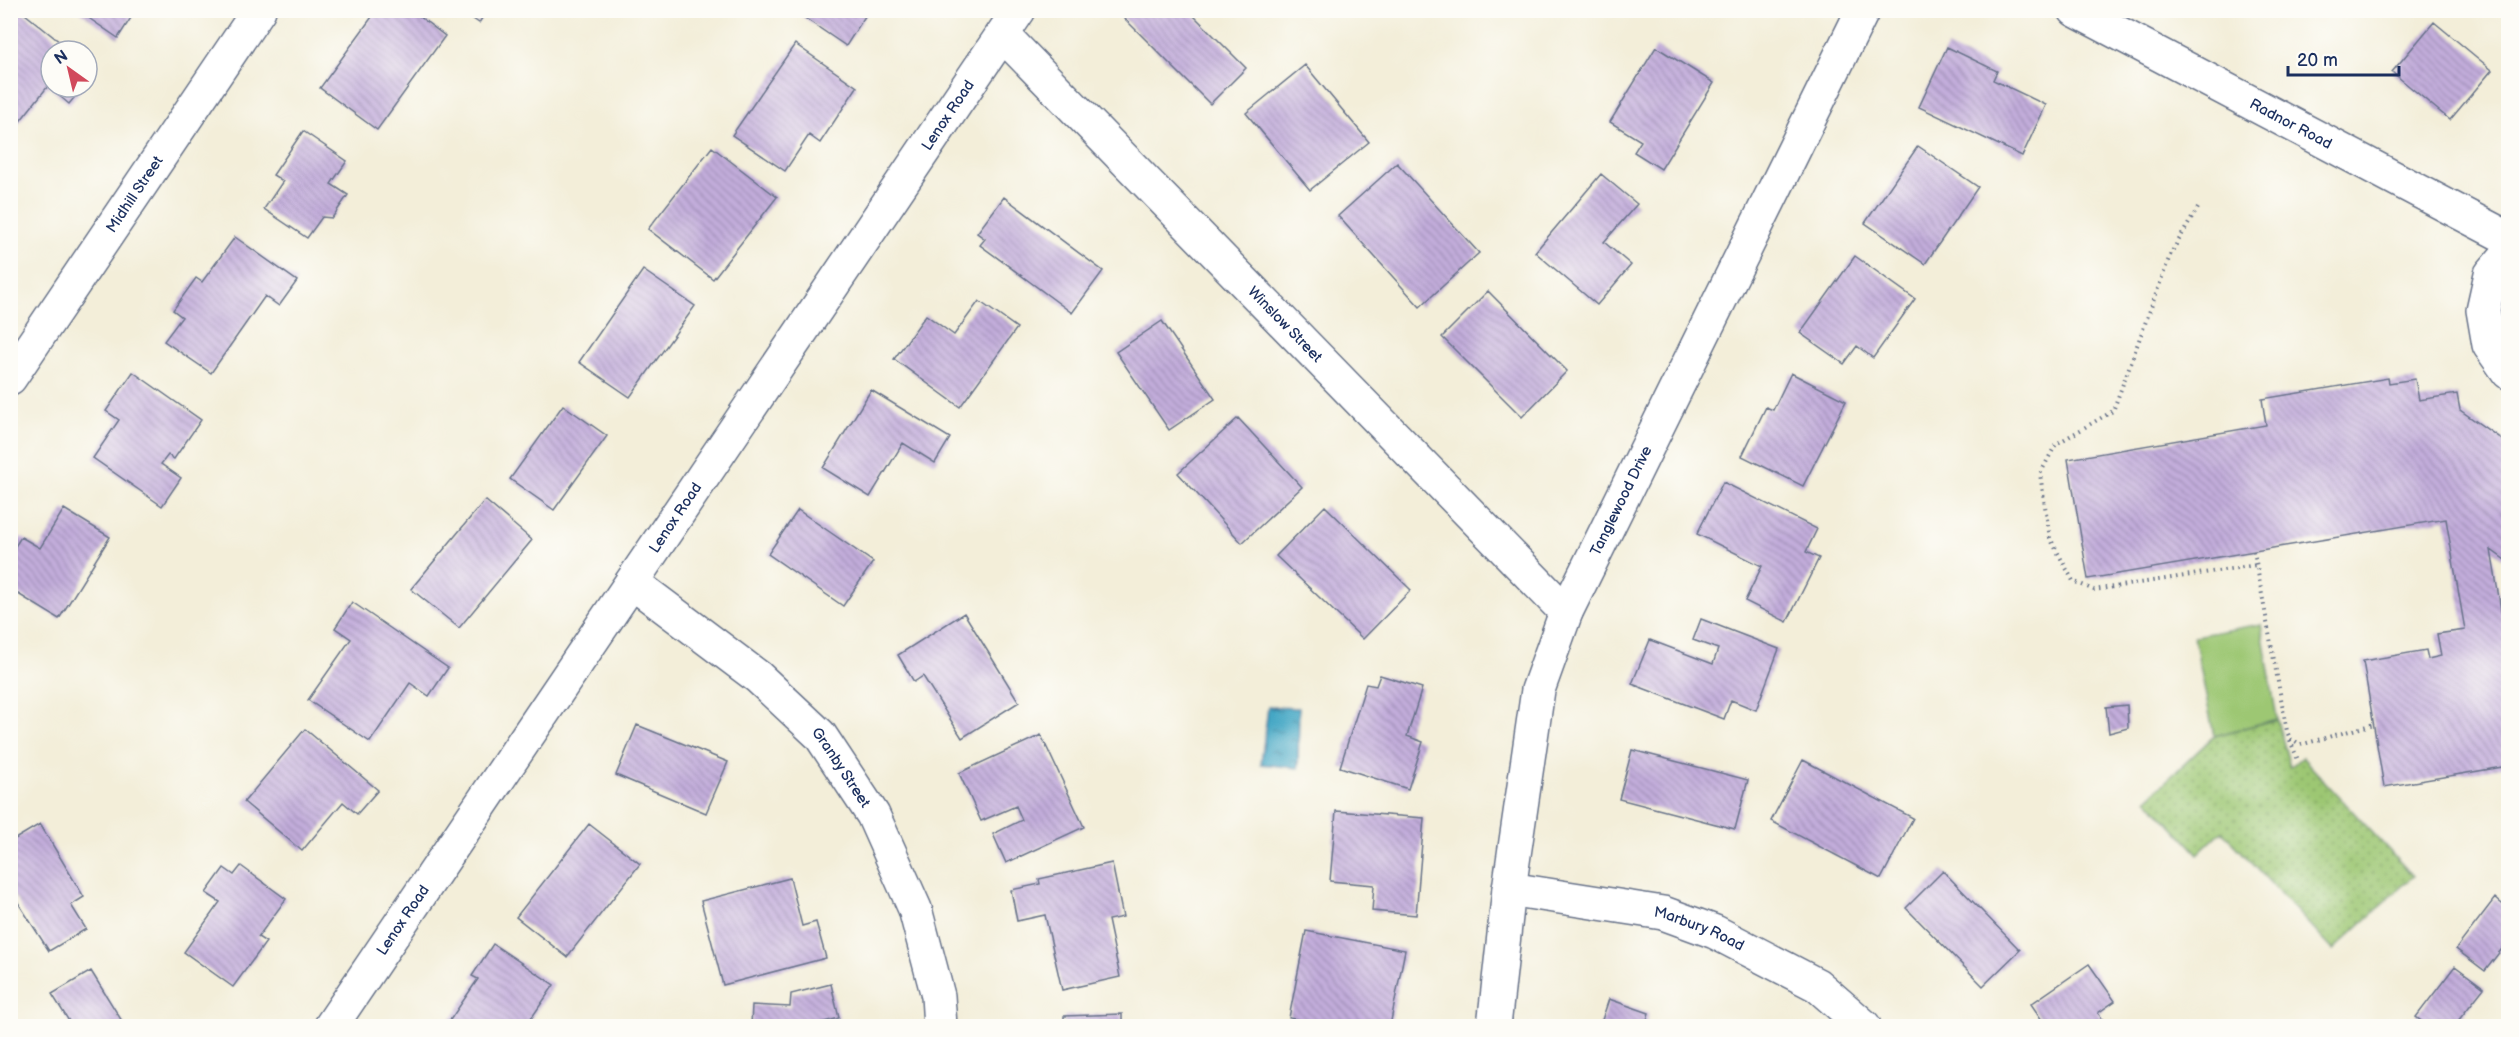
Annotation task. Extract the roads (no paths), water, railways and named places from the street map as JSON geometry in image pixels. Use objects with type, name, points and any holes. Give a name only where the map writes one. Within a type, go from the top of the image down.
[{"type":"street","name":"Midhill Street","points":[[10,378],[259,10]]},
{"type":"street","name":"Tanglewood Drive","points":[[1494,1026],[1509,889],[1538,690],[1566,612],[1863,10]]},
{"type":"street","name":"Radnor Road","points":[[2075,10],[2111,19],[2508,238]]},
{"type":"street","name":"Winslow Street","points":[[1011,23],[1566,612]]},
{"type":"street","name":"Lenox Road","points":[[331,1026],[1011,23]]},
{"type":"street","points":[[2508,254],[2491,274],[2483,310],[2489,345],[2508,372]]},
{"type":"street","name":"Granby Street","points":[[633,583],[758,677],[820,735],[873,815],[915,909],[938,996],[940,1026]]},
{"type":"street","name":"Marbury Road","points":[[1509,889],[1663,913],[1715,932],[1817,985],[1864,1026]]},
{"type":"water","points":[[1268,707],[1299,708],[1298,768],[1261,764]]}]
